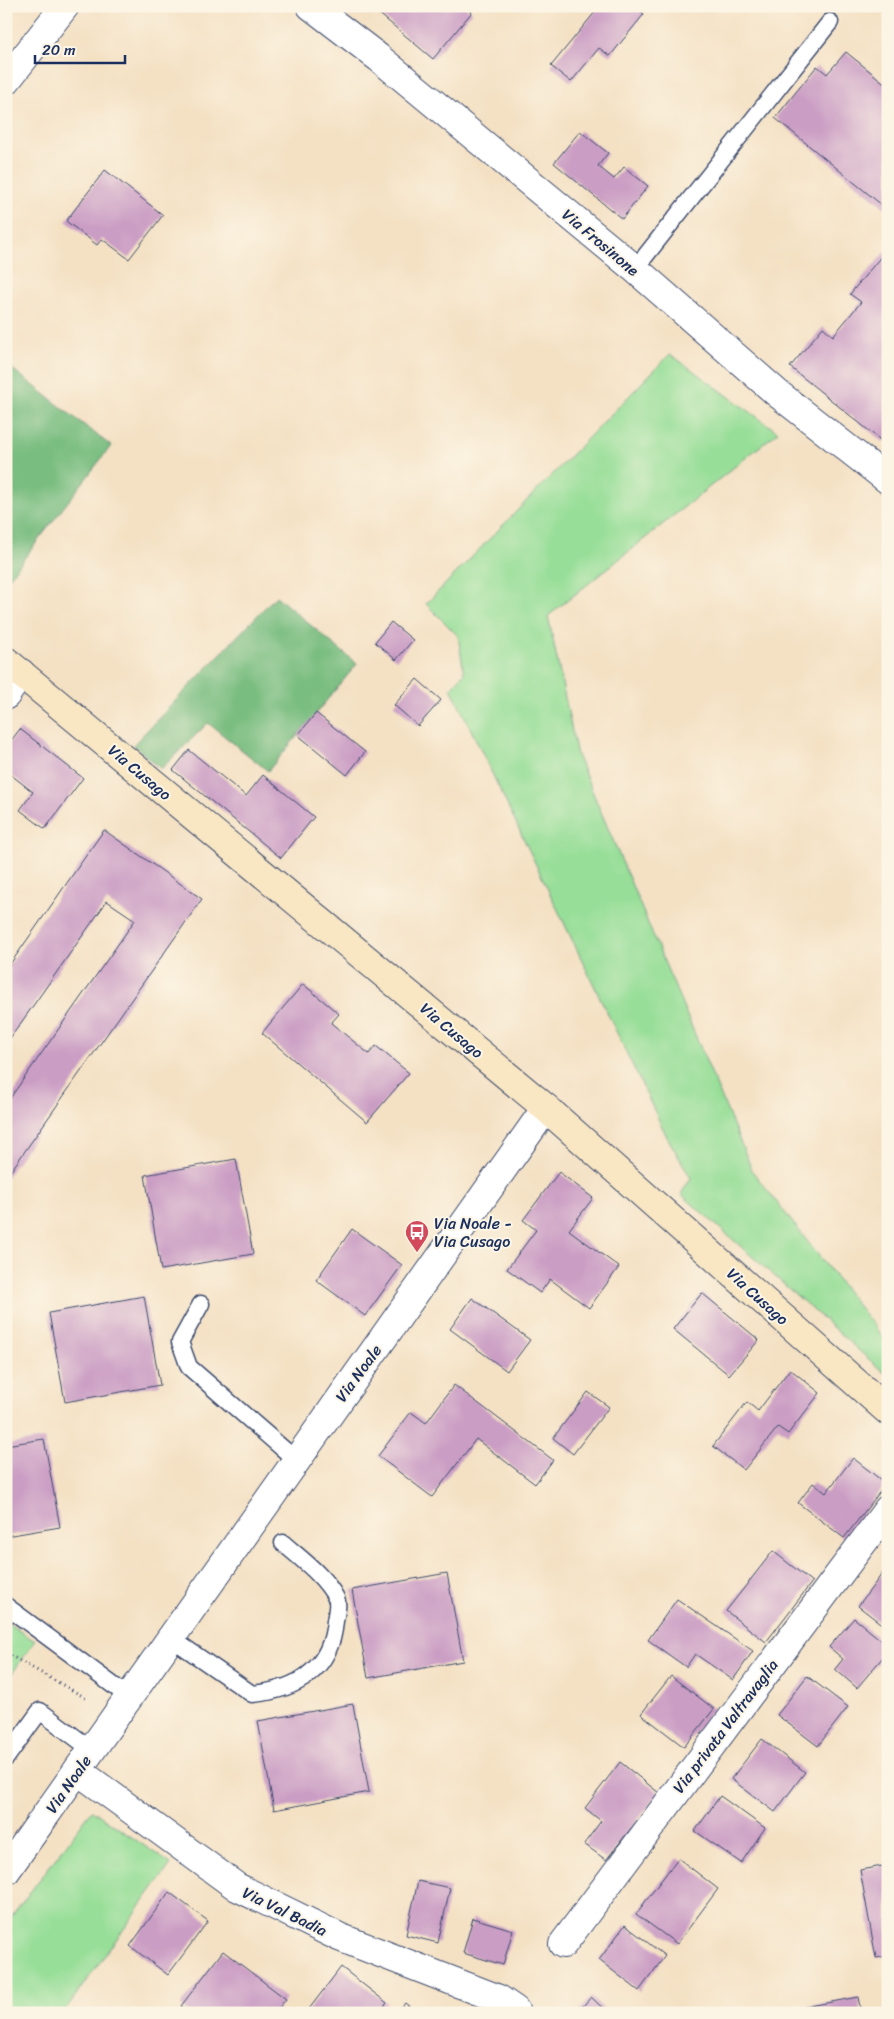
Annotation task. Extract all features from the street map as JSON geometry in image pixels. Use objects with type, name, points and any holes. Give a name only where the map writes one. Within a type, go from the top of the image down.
[{"type":"street","points":[[6,81],[65,6]]},
{"type":"street","name":"Via Frosinone","points":[[311,6],[379,58],[635,270],[777,393],[888,480]]},
{"type":"street","name":"Via Cusago","points":[[11,676],[546,1108],[888,1411]]},
{"type":"street","name":"Via Noale","points":[[6,1871],[546,1108]]},
{"type":"street","name":"Via privata Valtravaglia","points":[[563,1944],[888,1509]]},
{"type":"street","name":"Via Val Badia","points":[[85,1760],[237,1887],[339,1937],[499,1999],[515,2010]]},
{"type":"lane","points":[[635,270],[830,22]]},
{"type":"lane","points":[[201,1304],[180,1342],[189,1367],[296,1460]]},
{"type":"lane","points":[[171,1638],[252,1694],[273,1692],[302,1681],[322,1661],[334,1633],[337,1600],[320,1575],[282,1543]]},
{"type":"lane","points":[[6,1606],[129,1697]]},
{"type":"lane","points":[[6,1758],[40,1711],[85,1760]]},
{"type":"path","points":[[6,1653],[90,1700]]},
{"type":"green space","points":[[670,354],[778,432],[548,616],[577,755],[753,1172],[888,1344],[888,1376],[681,1194],[691,1178],[667,1137],[451,688],[464,673],[458,636],[426,604]]},
{"type":"green space","points":[[6,364],[111,446],[6,582]]},
{"type":"green space","points":[[276,596],[357,664],[268,771],[208,723],[161,769],[133,745]]},
{"type":"green space","points":[[6,1622],[35,1641],[6,1682]]},
{"type":"green space","points":[[92,1810],[171,1864],[63,2013],[6,2013],[6,1924]]},
{"type":"building","points":[[380,6],[465,6],[472,12],[433,59],[376,11]]},
{"type":"building","points":[[600,6],[635,6],[644,14],[610,56],[599,48],[571,82],[551,66]]},
{"type":"building","points":[[846,52],[888,86],[888,210],[775,118],[817,66],[827,74]]},
{"type":"building","points":[[580,131],[608,153],[598,166],[614,179],[624,167],[648,186],[622,219],[554,163]]},
{"type":"building","points":[[105,170],[163,215],[129,259],[102,239],[97,245],[66,221]]},
{"type":"building","points":[[888,248],[888,436],[883,442],[790,367],[823,327],[833,336],[861,302],[850,294]]},
{"type":"building","points":[[391,622],[413,640],[396,660],[375,642]]},
{"type":"building","points":[[417,679],[441,700],[418,726],[394,705]]},
{"type":"building","points":[[316,713],[365,752],[347,775],[298,735]]},
{"type":"building","points":[[20,729],[83,778],[45,829],[20,810],[33,792],[6,771],[6,747]]},
{"type":"building","points":[[189,750],[246,796],[263,775],[314,817],[281,858],[173,770]]},
{"type":"building","points":[[104,830],[202,899],[6,1178],[6,1104],[135,920],[107,901],[6,1044],[6,970]]},
{"type":"building","points":[[303,984],[339,1014],[331,1023],[369,1054],[376,1046],[409,1073],[367,1122],[262,1033]]},
{"type":"building","points":[[236,1159],[253,1254],[161,1270],[145,1175]]},
{"type":"building","points":[[559,1172],[593,1198],[569,1230],[619,1267],[589,1308],[550,1279],[540,1293],[507,1269],[536,1230],[523,1220]]},
{"type":"building","points":[[352,1229],[402,1265],[365,1316],[316,1280]]},
{"type":"building","points":[[702,1293],[759,1340],[729,1375],[673,1329]]},
{"type":"building","points":[[144,1296],[160,1385],[65,1402],[49,1313]]},
{"type":"building","points":[[472,1298],[530,1340],[507,1371],[450,1329]]},
{"type":"building","points":[[790,1369],[820,1393],[788,1434],[778,1427],[744,1470],[713,1446],[747,1402],[758,1411]]},
{"type":"building","points":[[454,1385],[553,1460],[535,1484],[476,1439],[432,1497],[378,1456],[411,1412],[426,1423]]},
{"type":"building","points":[[588,1392],[609,1407],[573,1454],[553,1438]]},
{"type":"building","points":[[44,1439],[60,1527],[6,1536],[6,1445]]},
{"type":"building","points":[[853,1458],[886,1484],[844,1538],[798,1503],[813,1483],[826,1493]]},
{"type":"building","points":[[773,1551],[812,1582],[766,1642],[726,1611]]},
{"type":"building","points":[[888,1566],[888,1629],[858,1606]]},
{"type":"building","points":[[447,1573],[463,1661],[368,1678],[352,1590]]},
{"type":"building","points":[[677,1599],[753,1651],[733,1680],[695,1654],[686,1667],[648,1640]]},
{"type":"building","points":[[854,1618],[888,1646],[888,1651],[857,1688],[835,1669],[843,1659],[829,1647]]},
{"type":"building","points":[[671,1676],[714,1709],[684,1747],[641,1714]]},
{"type":"building","points":[[807,1676],[848,1707],[818,1746],[777,1715]]},
{"type":"building","points":[[353,1704],[369,1792],[274,1810],[258,1721]]},
{"type":"building","points":[[762,1739],[805,1772],[775,1812],[731,1779]]},
{"type":"building","points":[[620,1762],[659,1793],[606,1860],[584,1844],[601,1821],[585,1808]]},
{"type":"building","points":[[720,1796],[765,1828],[741,1863],[695,1831]]},
{"type":"building","points":[[678,1858],[718,1889],[677,1944],[636,1914]]},
{"type":"building","points":[[888,1865],[888,1956],[876,1958],[860,1870]]},
{"type":"building","points":[[418,1881],[450,1888],[438,1943],[406,1935]]},
{"type":"building","points":[[169,1892],[208,1921],[168,1975],[130,1946]]},
{"type":"building","points":[[473,1918],[513,1930],[503,1965],[463,1953]]},
{"type":"building","points":[[625,1925],[665,1956],[639,1991],[599,1960]]},
{"type":"building","points":[[223,1951],[286,1999],[275,2013],[189,2013],[181,2006]]},
{"type":"building","points":[[341,1967],[387,2003],[379,2013],[306,2013]]},
{"type":"building","points":[[591,1997],[608,2013],[577,2013]]},
{"type":"building","points":[[858,1997],[861,2013],[778,2013],[778,2012]]},
{"type":"building","points":[[405,2003],[417,2013],[397,2013]]},
{"type":"place","name":"Via Noale - Via Cusago","points":[[417,1253]]}]
